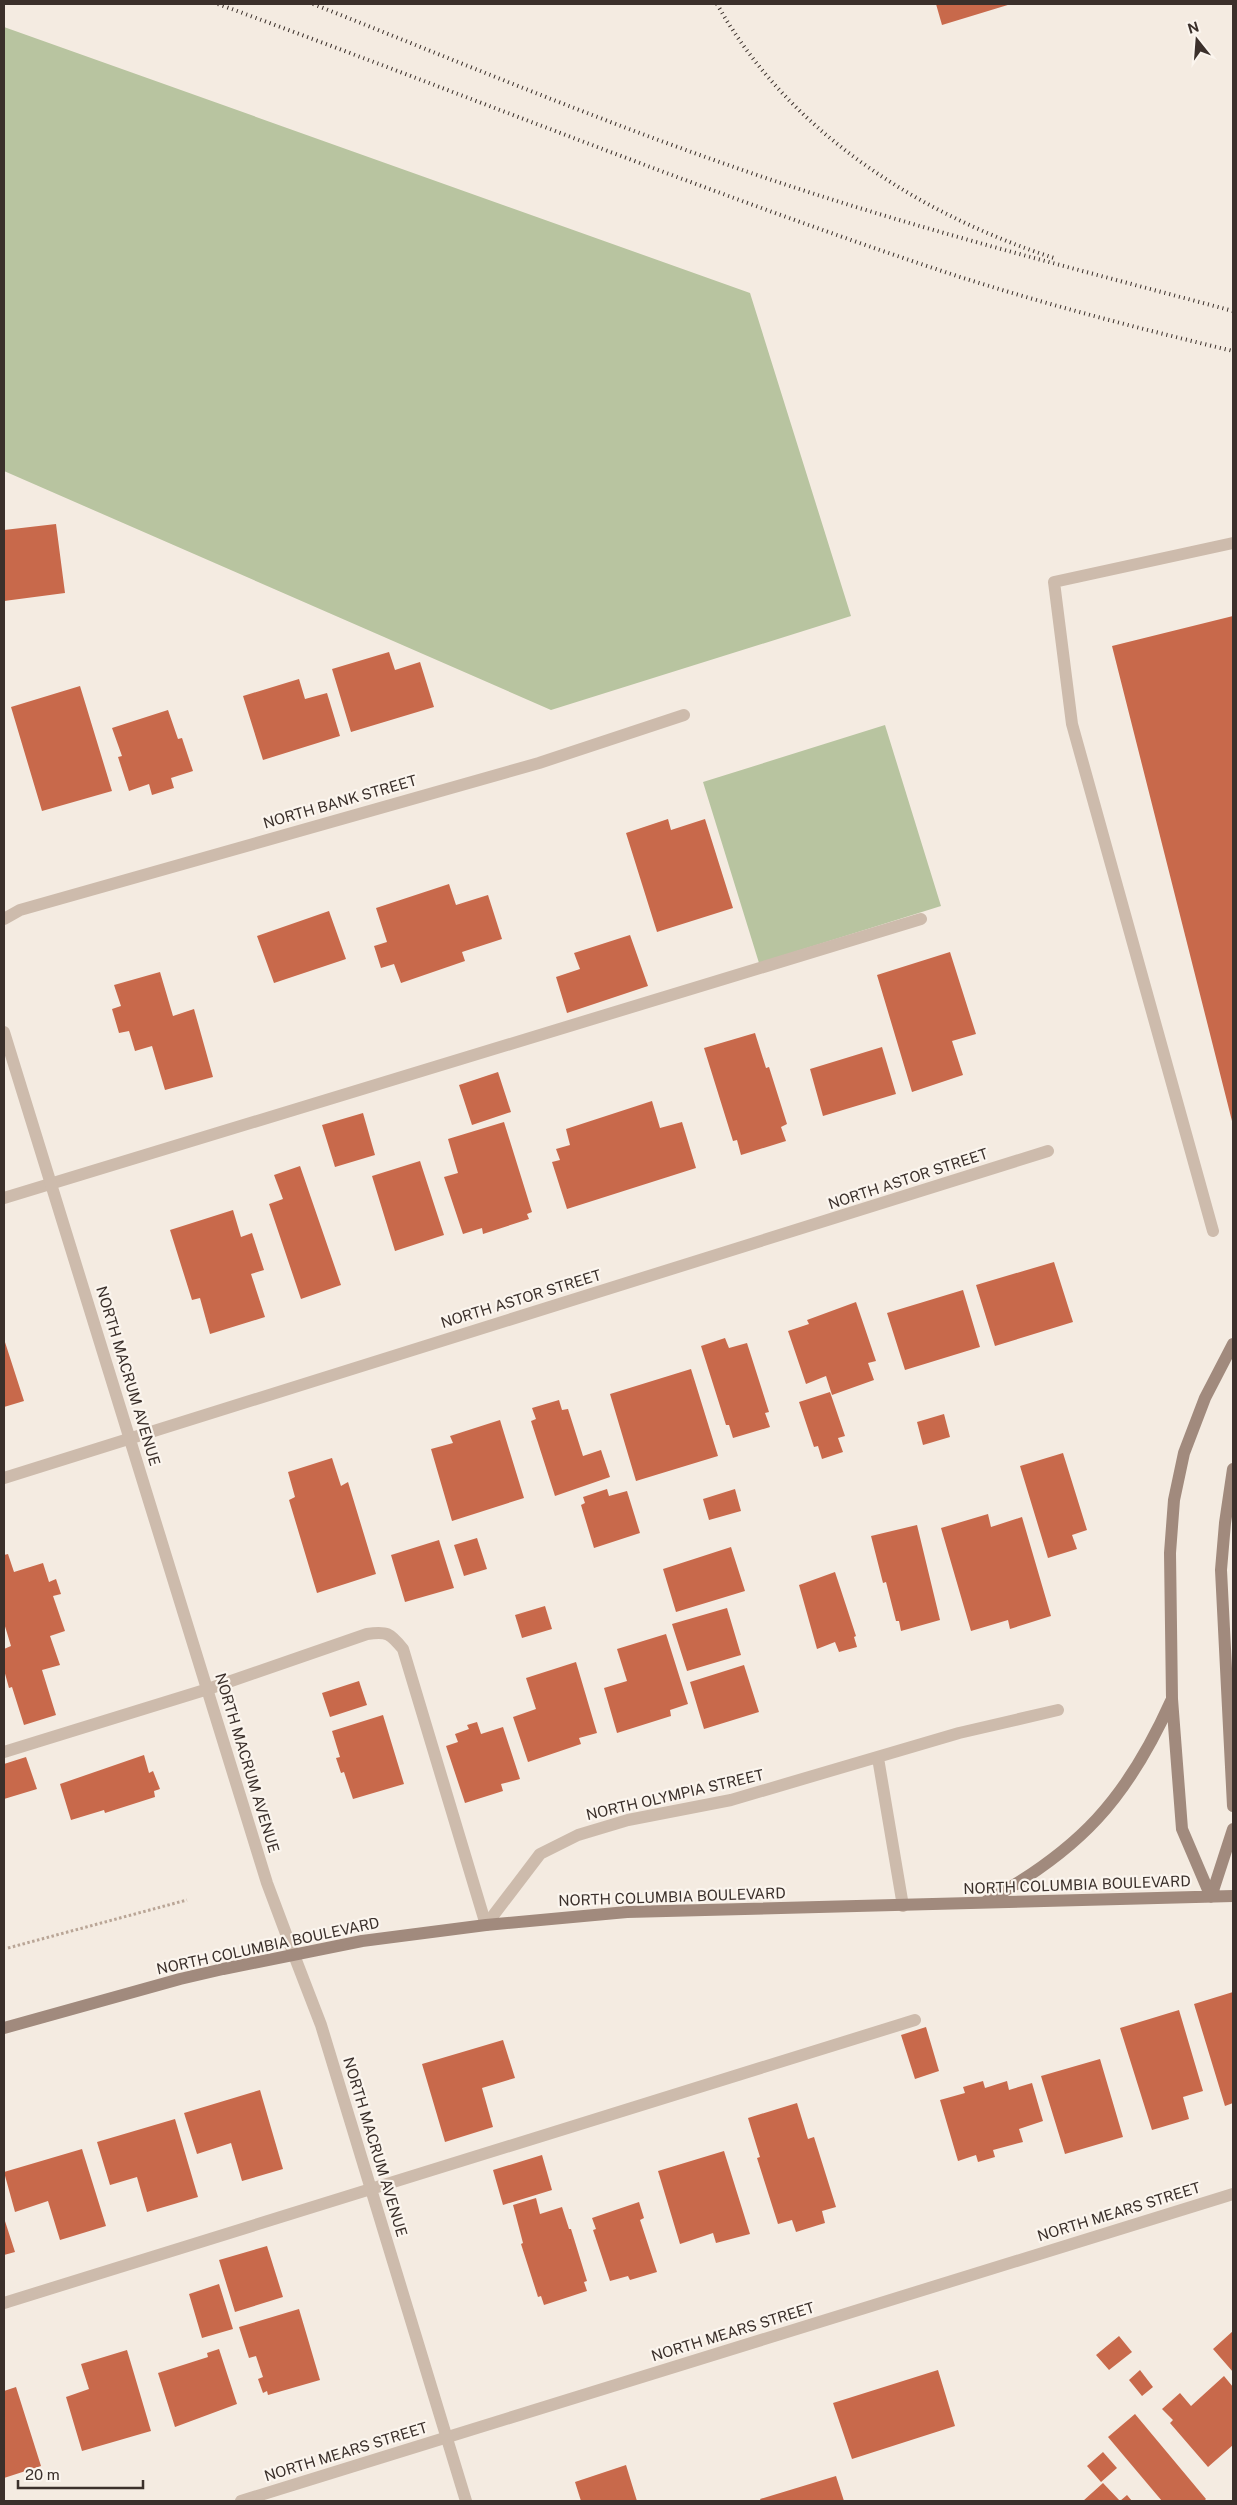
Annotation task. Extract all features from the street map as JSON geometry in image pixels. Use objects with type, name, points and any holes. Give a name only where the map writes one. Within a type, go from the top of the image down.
[{"type":"main road","points":[[1211,1897],[1182,1829],[1172,1699],[1170,1552],[1174,1500],[1184,1453],[1204,1398],[1233,1344]]},
{"type":"main road","points":[[1233,1469],[1225,1523],[1221,1570],[1233,1806]]},
{"type":"main road","points":[[982,1904],[1024,1881],[1062,1853],[1097,1820],[1132,1775],[1152,1742],[1172,1699]]},
{"type":"main road","points":[[1211,1897],[1233,1829]]},
{"type":"main road","name":"NORTH COLUMBIA BOULEVARD","points":[[4,2028],[180,1979],[362,1940],[486,1925],[627,1912],[1233,1896]]},
{"type":"street","points":[[1213,1231],[1072,724],[1054,582],[1233,542]]},
{"type":"street","name":"NORTH BANK STREET","points":[[4,919],[20,910],[539,763],[684,715]]},
{"type":"street","points":[[4,1198],[921,919]]},
{"type":"street","name":"NORTH MACRUM AVENUE","points":[[4,1032],[267,1883],[321,2026],[466,2501]]},
{"type":"street","name":"NORTH ASTOR STREET","points":[[4,1478],[1048,1151]]},
{"type":"street","points":[[4,1752],[208,1689],[367,1634],[382,1632],[393,1636],[403,1650],[486,1925]]},
{"type":"street","name":"NORTH OLYMPIA STREET","points":[[486,1925],[540,1854],[578,1835],[628,1820],[731,1800],[959,1734],[1058,1710]]},
{"type":"street","points":[[878,1758],[903,1906]]},
{"type":"street","points":[[4,2303],[915,2020]]},
{"type":"street","name":"NORTH MEARS STREET","points":[[241,2501],[1233,2194]]},
{"type":"path","points":[[8,1948],[187,1900]]},
{"type":"green space","points":[[4,27],[750,293],[851,616],[551,710],[4,471]]},
{"type":"green space","points":[[885,725],[941,906],[759,963],[703,782]]},
{"type":"building","points":[[936,4],[1011,4],[942,25]]},
{"type":"building","points":[[56,524],[65,593],[4,601],[4,530]]},
{"type":"building","points":[[1233,616],[1233,1125],[1112,646]]},
{"type":"building","points":[[389,652],[395,670],[420,662],[434,707],[351,732],[332,669]]},
{"type":"building","points":[[299,679],[305,699],[327,693],[340,736],[263,760],[243,696]]},
{"type":"building","points":[[80,686],[112,791],[42,811],[11,707]]},
{"type":"building","points":[[168,710],[178,739],[182,738],[193,771],[171,778],[174,788],[152,795],[149,784],[129,791],[118,757],[122,756],[112,728]]},
{"type":"building","points":[[668,819],[671,830],[705,819],[733,908],[657,932],[626,833]]},
{"type":"building","points":[[449,884],[456,905],[488,895],[502,939],[462,952],[465,961],[401,983],[394,964],[381,968],[374,946],[387,942],[376,908]]},
{"type":"building","points":[[329,911],[346,959],[274,983],[257,936]]},
{"type":"building","points":[[630,935],[648,986],[567,1013],[556,977],[580,969],[574,953]]},
{"type":"building","points":[[950,952],[976,1034],[952,1041],[963,1075],[912,1092],[877,975]]},
{"type":"building","points":[[160,972],[173,1016],[194,1009],[213,1077],[165,1090],[152,1046],[135,1051],[129,1031],[119,1033],[112,1009],[121,1006],[114,985]]},
{"type":"building","points":[[755,1033],[766,1068],[769,1067],[787,1124],[781,1127],[786,1141],[741,1155],[737,1140],[733,1141],[704,1048]]},
{"type":"building","points":[[882,1047],[896,1094],[823,1116],[810,1069]]},
{"type":"building","points":[[498,1072],[511,1112],[472,1125],[459,1085]]},
{"type":"building","points":[[652,1101],[660,1128],[682,1122],[696,1168],[567,1209],[552,1162],[560,1160],[556,1149],[570,1145],[566,1129]]},
{"type":"building","points":[[363,1113],[375,1155],[335,1167],[322,1125]]},
{"type":"building","points":[[504,1122],[532,1212],[527,1214],[529,1219],[483,1234],[482,1228],[463,1234],[444,1177],[458,1173],[448,1139]]},
{"type":"building","points":[[420,1161],[444,1235],[395,1251],[372,1176]]},
{"type":"building","points":[[300,1166],[341,1285],[301,1299],[269,1204],[283,1199],[274,1175]]},
{"type":"building","points":[[233,1210],[241,1237],[252,1233],[264,1270],[251,1274],[265,1317],[210,1334],[200,1298],[192,1300],[170,1230]]},
{"type":"building","points":[[1054,1262],[1073,1322],[995,1346],[976,1285]]},
{"type":"building","points":[[963,1290],[980,1347],[905,1370],[887,1313]]},
{"type":"building","points":[[856,1302],[876,1361],[868,1363],[874,1380],[832,1395],[826,1376],[806,1384],[788,1331],[809,1324],[807,1320]]},
{"type":"building","points":[[725,1338],[729,1348],[747,1343],[769,1412],[765,1413],[770,1427],[733,1438],[729,1425],[726,1425],[701,1346]]},
{"type":"building","points":[[4,1339],[24,1401],[4,1407]]},
{"type":"building","points":[[691,1369],[718,1456],[636,1481],[610,1394]]},
{"type":"building","points":[[830,1392],[845,1436],[838,1438],[843,1452],[822,1459],[818,1446],[814,1447],[799,1402]]},
{"type":"building","points":[[559,1400],[562,1410],[568,1409],[583,1456],[601,1450],[610,1477],[555,1496],[531,1421],[536,1419],[532,1408]]},
{"type":"building","points":[[944,1414],[950,1437],[923,1445],[917,1422]]},
{"type":"building","points":[[500,1420],[524,1498],[452,1521],[431,1449],[453,1443],[450,1436]]},
{"type":"building","points":[[1063,1453],[1087,1530],[1072,1535],[1077,1549],[1048,1558],[1020,1466]]},
{"type":"building","points":[[332,1458],[341,1486],[348,1482],[376,1574],[317,1593],[289,1500],[295,1497],[288,1472]]},
{"type":"building","points":[[607,1489],[609,1496],[627,1491],[640,1533],[594,1548],[581,1505],[585,1503],[583,1497]]},
{"type":"building","points":[[735,1489],[741,1511],[709,1520],[703,1499]]},
{"type":"building","points":[[988,1514],[991,1527],[1022,1517],[1051,1616],[1010,1629],[1008,1620],[971,1631],[941,1528]]},
{"type":"building","points":[[917,1525],[940,1620],[901,1631],[899,1621],[896,1621],[886,1582],[883,1583],[871,1536]]},
{"type":"building","points":[[477,1538],[487,1569],[464,1576],[454,1545]]},
{"type":"building","points":[[439,1540],[454,1588],[405,1602],[391,1555]]},
{"type":"building","points":[[731,1547],[745,1591],[676,1612],[663,1569]]},
{"type":"building","points":[[8,1554],[14,1572],[43,1563],[49,1582],[56,1579],[61,1594],[53,1596],[65,1631],[50,1636],[60,1665],[42,1670],[56,1715],[24,1725],[12,1687],[9,1688],[4,1670],[4,1649],[11,1646],[4,1623],[4,1555]]},
{"type":"building","points":[[835,1572],[856,1636],[854,1637],[857,1647],[839,1652],[835,1642],[817,1649],[799,1585]]},
{"type":"building","points":[[545,1606],[552,1629],[522,1638],[515,1615]]},
{"type":"building","points":[[727,1608],[741,1655],[687,1671],[672,1624]]},
{"type":"building","points":[[666,1634],[688,1704],[670,1710],[671,1716],[617,1733],[604,1688],[627,1681],[617,1649]]},
{"type":"building","points":[[576,1662],[597,1733],[579,1738],[581,1744],[528,1762],[513,1717],[536,1709],[526,1678]]},
{"type":"building","points":[[744,1665],[759,1712],[704,1729],[690,1682]]},
{"type":"building","points":[[359,1681],[367,1705],[330,1717],[322,1693]]},
{"type":"building","points":[[383,1715],[404,1784],[353,1799],[344,1772],[341,1773],[336,1758],[340,1757],[332,1731]]},
{"type":"building","points":[[477,1722],[481,1734],[503,1727],[520,1779],[501,1784],[503,1791],[465,1803],[446,1746],[458,1742],[455,1734],[469,1729],[467,1725]]},
{"type":"building","points":[[144,1755],[149,1773],[153,1771],[160,1789],[154,1791],[155,1797],[105,1813],[104,1810],[71,1820],[60,1784]]},
{"type":"building","points":[[26,1757],[37,1789],[4,1799],[4,1764]]},
{"type":"building","points":[[1233,1992],[1233,2103],[1225,2106],[1194,2004]]},
{"type":"building","points":[[1179,2010],[1203,2091],[1183,2097],[1189,2119],[1152,2130],[1120,2028]]},
{"type":"building","points":[[926,2027],[939,2071],[915,2079],[901,2035]]},
{"type":"building","points":[[503,2040],[515,2078],[482,2088],[493,2127],[445,2142],[422,2064]]},
{"type":"building","points":[[1100,2059],[1123,2137],[1065,2154],[1041,2076]]},
{"type":"building","points":[[983,2081],[985,2088],[1007,2081],[1009,2090],[1032,2083],[1043,2121],[1019,2129],[1023,2142],[993,2150],[995,2157],[978,2162],[976,2155],[958,2161],[940,2100],[965,2093],[963,2087]]},
{"type":"building","points":[[260,2090],[283,2169],[242,2181],[231,2143],[197,2154],[184,2113]]},
{"type":"building","points":[[797,2103],[808,2139],[814,2137],[836,2207],[822,2211],[825,2223],[796,2232],[792,2220],[778,2224],[757,2158],[760,2157],[748,2118]]},
{"type":"building","points":[[175,2119],[198,2197],[147,2212],[137,2177],[110,2185],[97,2142]]},
{"type":"building","points":[[82,2149],[106,2226],[60,2240],[48,2201],[15,2212],[4,2172]]},
{"type":"building","points":[[724,2151],[750,2234],[716,2243],[713,2233],[680,2244],[658,2171]]},
{"type":"building","points":[[542,2155],[552,2190],[503,2205],[493,2170]]},
{"type":"building","points":[[536,2198],[540,2214],[562,2207],[587,2281],[584,2282],[587,2291],[544,2305],[541,2296],[538,2297],[521,2244],[523,2243],[513,2205]]},
{"type":"building","points":[[639,2202],[644,2218],[640,2220],[657,2272],[630,2280],[628,2276],[610,2281],[593,2230],[596,2229],[592,2218]]},
{"type":"building","points":[[4,2218],[15,2252],[4,2255]]},
{"type":"building","points":[[267,2246],[283,2297],[235,2312],[219,2260]]},
{"type":"building","points":[[219,2284],[233,2329],[202,2338],[189,2294]]},
{"type":"building","points":[[299,2309],[320,2380],[268,2395],[267,2391],[263,2393],[258,2379],[263,2377],[256,2356],[249,2358],[239,2327]]},
{"type":"building","points":[[1233,2331],[1233,2372],[1213,2349]]},
{"type":"building","points":[[1119,2336],[1132,2352],[1109,2370],[1096,2355]]},
{"type":"building","points":[[219,2349],[237,2404],[175,2427],[158,2373],[208,2357],[207,2353]]},
{"type":"building","points":[[127,2350],[151,2431],[82,2451],[66,2397],[89,2389],[81,2364]]},
{"type":"building","points":[[938,2370],[955,2426],[852,2459],[833,2403]]},
{"type":"building","points":[[1140,2370],[1153,2387],[1142,2396],[1129,2380]]},
{"type":"building","points":[[1224,2376],[1233,2387],[1233,2445],[1208,2467],[1170,2423],[1173,2420],[1162,2409],[1180,2393],[1191,2406]]},
{"type":"building","points":[[16,2387],[41,2466],[4,2478],[4,2391]]},
{"type":"building","points":[[1135,2414],[1206,2499],[1204,2501],[1162,2501],[1108,2437]]},
{"type":"building","points":[[1103,2452],[1117,2468],[1101,2482],[1087,2466]]},
{"type":"building","points":[[626,2465],[637,2501],[581,2501],[575,2482]]},
{"type":"building","points":[[836,2476],[844,2501],[761,2501],[760,2499]]},
{"type":"building","points":[[1103,2483],[1120,2501],[1083,2501]]},
{"type":"building","points":[[1127,2495],[1132,2501],[1120,2501]]},
{"type":"railway","points":[[218,4],[771,212],[957,276],[1129,325],[1233,351]]},
{"type":"railway","points":[[313,4],[626,128],[793,187],[918,226],[1233,311]]},
{"type":"railway","points":[[717,4],[746,50],[780,91],[819,129],[861,162],[906,192],[954,218],[1003,240],[1054,258]]}]
